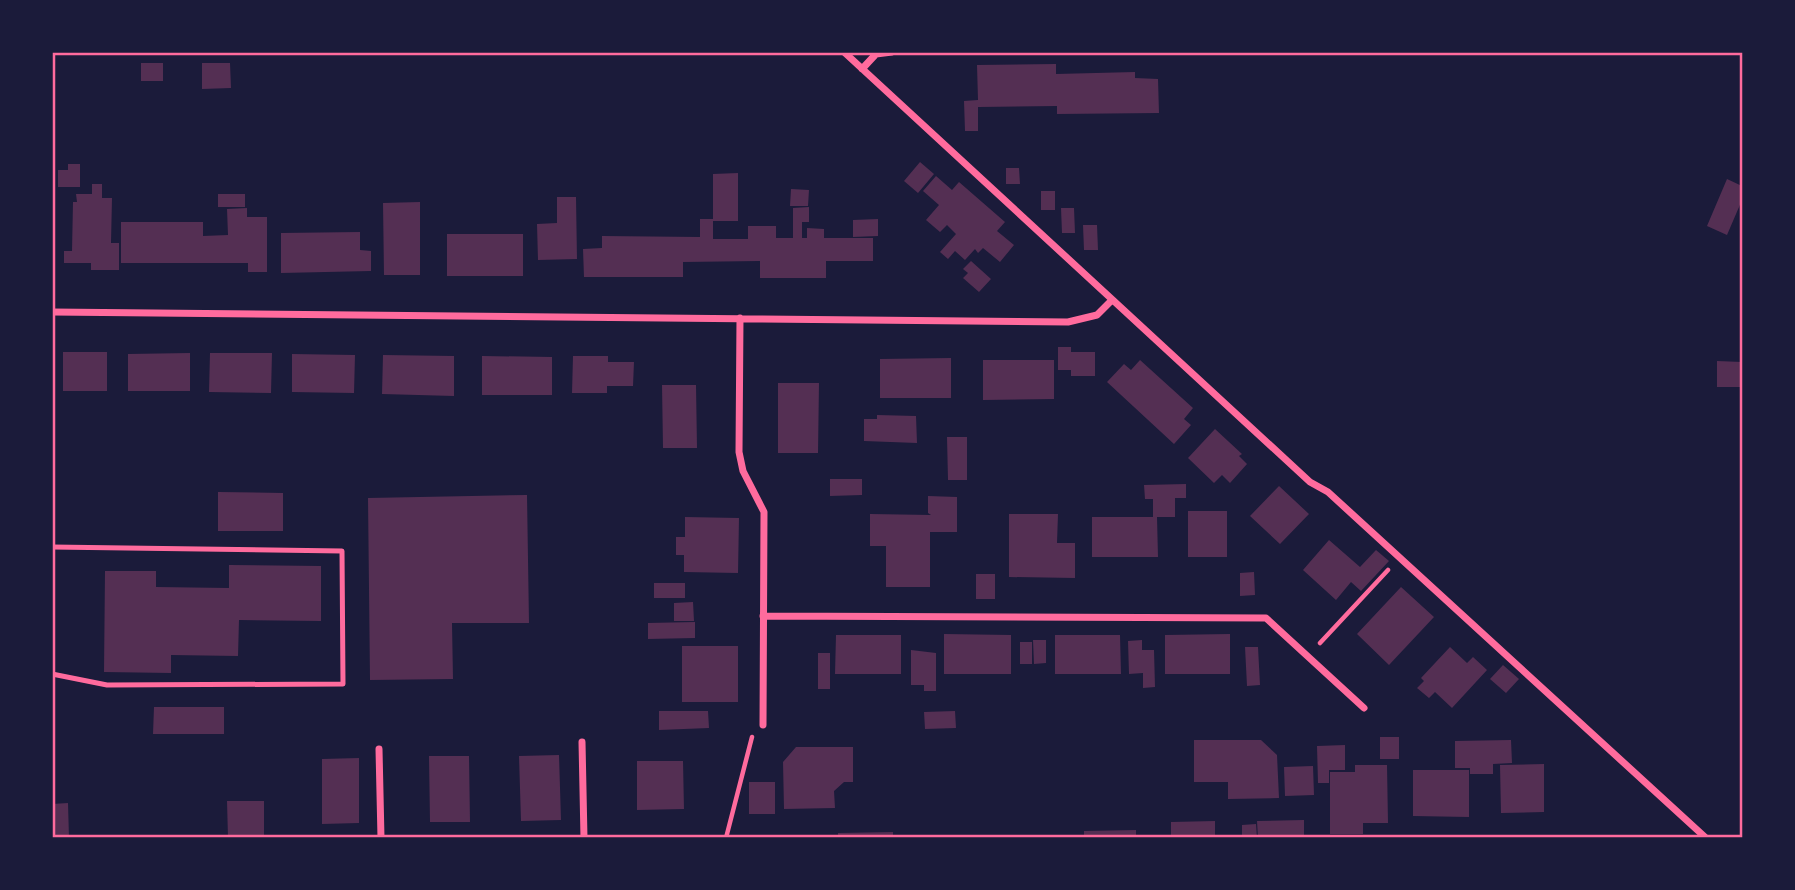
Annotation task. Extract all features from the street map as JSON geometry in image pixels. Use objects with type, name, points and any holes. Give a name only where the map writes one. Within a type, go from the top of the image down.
[{"type":"street","points":[[844,52],[1310,482],[1328,492],[1706,838]]},
{"type":"street","points":[[862,69],[876,54],[892,52]]},
{"type":"street","points":[[52,312],[1068,321],[1097,315],[1112,300]]},
{"type":"street","points":[[740,318],[739,452],[743,471],[764,512],[763,725]]},
{"type":"street","points":[[763,616],[1266,618],[1364,708]]},
{"type":"street","points":[[582,742],[584,838]]},
{"type":"street","points":[[379,749],[381,838]]},
{"type":"lane","points":[[52,547],[342,551],[343,684],[107,685],[52,674]]},
{"type":"path","points":[[1308,657],[1399,558]]},
{"type":"path","points":[[726,838],[750,740],[763,725]]},
{"type":"building","points":[[141,63],[163,63],[163,81],[141,81]]},
{"type":"building","points":[[202,63],[230,63],[231,88],[202,89]]},
{"type":"building","points":[[1056,64],[1056,74],[1135,72],[1135,78],[1158,79],[1159,113],[1057,114],[1057,106],[978,107],[978,131],[965,131],[964,101],[978,100],[977,65]]},
{"type":"building","points":[[920,162],[934,174],[918,193],[904,181]]},
{"type":"building","points":[[68,164],[80,164],[80,187],[58,187],[58,170],[68,170]]},
{"type":"building","points":[[1006,168],[1019,168],[1020,184],[1006,184]]},
{"type":"building","points":[[738,173],[738,221],[713,221],[713,239],[748,239],[748,226],[776,226],[776,238],[793,238],[793,208],[809,207],[809,222],[802,222],[802,238],[807,238],[807,228],[824,229],[824,238],[873,238],[873,261],[826,261],[826,278],[760,278],[760,261],[683,262],[683,277],[584,277],[583,249],[602,248],[602,236],[700,237],[700,219],[713,219],[713,174]]},
{"type":"building","points":[[936,176],[952,190],[959,182],[1005,222],[997,231],[1014,245],[1000,262],[983,248],[978,253],[975,249],[965,260],[955,251],[948,259],[940,252],[956,234],[947,225],[940,232],[926,220],[939,205],[923,191]]},
{"type":"building","points":[[1727,179],[1742,186],[1742,200],[1727,235],[1707,226]]},
{"type":"building","points":[[92,184],[102,184],[102,198],[112,198],[111,243],[119,243],[119,270],[91,270],[91,263],[64,263],[64,251],[72,251],[73,202],[77,202],[76,194],[92,194]]},
{"type":"building","points":[[791,189],[809,190],[808,206],[790,206]]},
{"type":"building","points":[[1041,191],[1055,191],[1055,210],[1041,210]]},
{"type":"building","points":[[218,194],[245,194],[245,207],[218,207]]},
{"type":"building","points":[[557,197],[576,197],[577,259],[538,260],[537,224],[557,223]]},
{"type":"building","points":[[420,202],[420,275],[384,275],[383,203]]},
{"type":"building","points":[[247,208],[247,217],[267,217],[267,272],[248,272],[248,263],[121,263],[121,222],[203,222],[203,236],[228,235],[227,209]]},
{"type":"building","points":[[1061,208],[1074,208],[1075,233],[1062,233]]},
{"type":"building","points":[[878,219],[878,236],[853,237],[853,220]]},
{"type":"building","points":[[1083,225],[1097,225],[1098,250],[1084,250]]},
{"type":"building","points":[[360,232],[360,250],[371,251],[371,271],[281,273],[281,233]]},
{"type":"building","points":[[447,234],[523,234],[523,276],[447,276]]},
{"type":"building","points":[[971,261],[991,279],[979,292],[963,278],[968,273],[963,269]]},
{"type":"building","points":[[1058,347],[1071,347],[1071,352],[1095,352],[1095,376],[1071,376],[1071,370],[1058,370]]},
{"type":"building","points":[[63,352],[107,352],[107,391],[63,391]]},
{"type":"building","points":[[190,353],[190,391],[128,391],[128,354]]},
{"type":"building","points":[[210,353],[272,353],[271,393],[209,392]]},
{"type":"building","points":[[292,354],[355,355],[354,393],[292,392]]},
{"type":"building","points":[[383,355],[454,356],[454,396],[382,394]]},
{"type":"building","points":[[482,356],[552,357],[552,395],[482,395]]},
{"type":"building","points":[[573,356],[608,356],[608,362],[634,362],[633,386],[607,386],[607,393],[572,393]]},
{"type":"building","points":[[951,358],[951,398],[880,398],[880,359]]},
{"type":"building","points":[[983,360],[1054,360],[1054,399],[983,400]]},
{"type":"building","points":[[1140,360],[1193,408],[1184,419],[1191,425],[1174,444],[1107,382],[1124,364],[1131,370]]},
{"type":"building","points":[[1717,361],[1742,362],[1742,387],[1717,387]]},
{"type":"building","points":[[778,383],[819,383],[818,453],[778,453]]},
{"type":"building","points":[[662,385],[696,385],[697,448],[663,448]]},
{"type":"building","points":[[877,415],[916,416],[917,443],[864,441],[864,419],[877,419]]},
{"type":"building","points":[[1215,429],[1242,454],[1239,456],[1247,464],[1230,483],[1222,475],[1214,483],[1188,458]]},
{"type":"building","points":[[947,437],[967,437],[967,480],[948,480]]},
{"type":"building","points":[[830,479],[862,479],[862,495],[830,496]]},
{"type":"building","points":[[1186,484],[1186,498],[1175,498],[1175,517],[1157,517],[1158,557],[1092,557],[1092,517],[1153,517],[1153,499],[1145,499],[1144,485]]},
{"type":"building","points":[[1279,486],[1309,514],[1280,544],[1250,516]]},
{"type":"building","points":[[218,492],[283,493],[283,531],[218,531]]},
{"type":"building","points":[[527,495],[529,623],[452,623],[453,679],[370,680],[368,498]]},
{"type":"building","points":[[928,496],[957,497],[957,532],[930,532],[930,587],[886,587],[886,546],[870,546],[870,514],[931,515],[928,513]]},
{"type":"building","points":[[1188,511],[1227,511],[1227,557],[1188,557]]},
{"type":"building","points":[[1009,514],[1058,514],[1057,543],[1075,543],[1075,578],[1009,577]]},
{"type":"building","points":[[685,517],[739,518],[738,573],[684,572],[684,555],[676,555],[676,537],[685,537]]},
{"type":"building","points":[[1329,540],[1360,567],[1376,550],[1389,561],[1361,591],[1351,582],[1336,600],[1303,570]]},
{"type":"building","points":[[229,565],[321,566],[321,621],[239,620],[238,656],[171,655],[171,673],[104,672],[105,571],[156,571],[156,587],[229,588]]},
{"type":"building","points":[[1254,572],[1255,595],[1240,596],[1240,573]]},
{"type":"building","points":[[976,574],[995,574],[995,599],[976,599]]},
{"type":"building","points":[[654,583],[685,583],[685,598],[654,598]]},
{"type":"building","points":[[1401,587],[1434,617],[1389,665],[1357,634]]},
{"type":"building","points":[[693,602],[694,621],[674,621],[674,603]]},
{"type":"building","points":[[695,622],[695,638],[648,639],[648,623]]},
{"type":"building","points":[[944,634],[1011,635],[1011,674],[944,674]]},
{"type":"building","points":[[1230,634],[1230,674],[1165,674],[1165,635]]},
{"type":"building","points":[[836,635],[901,635],[901,674],[835,674]]},
{"type":"building","points":[[1055,635],[1120,635],[1121,674],[1055,674]]},
{"type":"building","points":[[1033,640],[1046,640],[1046,663],[1034,664]]},
{"type":"building","points":[[1142,640],[1142,650],[1154,650],[1155,687],[1143,688],[1143,673],[1129,674],[1128,641]]},
{"type":"building","points":[[1020,642],[1032,642],[1032,664],[1020,664]]},
{"type":"building","points":[[682,646],[738,646],[738,702],[682,702]]},
{"type":"building","points":[[1245,647],[1258,647],[1260,685],[1247,686]]},
{"type":"building","points":[[1450,647],[1467,663],[1473,657],[1487,670],[1452,708],[1435,692],[1429,698],[1417,688],[1424,681],[1421,678]]},
{"type":"building","points":[[911,650],[936,653],[936,691],[924,691],[924,685],[911,685]]},
{"type":"building","points":[[818,653],[830,653],[830,689],[818,689]]},
{"type":"building","points":[[1503,665],[1519,679],[1506,693],[1490,679]]},
{"type":"building","points":[[154,707],[224,707],[224,734],[153,734]]},
{"type":"building","points":[[659,711],[708,711],[709,728],[659,730]]},
{"type":"building","points":[[955,711],[956,728],[925,729],[924,712]]},
{"type":"building","points":[[1380,737],[1399,737],[1399,759],[1380,759]]},
{"type":"building","points":[[1194,740],[1261,740],[1277,755],[1279,798],[1228,799],[1228,782],[1194,782]]},
{"type":"building","points":[[1511,740],[1512,763],[1493,764],[1493,774],[1470,774],[1470,768],[1455,768],[1455,741]]},
{"type":"building","points":[[1345,745],[1345,770],[1329,770],[1329,783],[1318,783],[1317,746]]},
{"type":"building","points":[[796,747],[853,747],[853,782],[844,782],[834,791],[835,808],[784,809],[783,762]]},
{"type":"building","points":[[559,755],[561,820],[521,821],[519,756]]},
{"type":"building","points":[[429,756],[469,756],[470,822],[430,822]]},
{"type":"building","points":[[359,758],[359,823],[322,824],[322,759]]},
{"type":"building","points":[[637,761],[683,761],[684,809],[637,810]]},
{"type":"building","points":[[1544,764],[1544,812],[1501,813],[1500,765]]},
{"type":"building","points":[[1355,765],[1387,765],[1388,823],[1363,823],[1363,834],[1330,834],[1330,772],[1355,772]]},
{"type":"building","points":[[1313,766],[1314,795],[1285,796],[1284,767]]},
{"type":"building","points":[[1413,770],[1469,770],[1469,817],[1413,816]]},
{"type":"building","points":[[749,782],[775,782],[775,814],[749,814]]},
{"type":"building","points":[[227,801],[264,801],[264,838],[228,838]]},
{"type":"building","points":[[68,803],[69,838],[52,838],[52,804]]},
{"type":"building","points":[[1304,820],[1304,838],[1258,838],[1257,821]]},
{"type":"building","points":[[1215,821],[1215,838],[1171,838],[1171,822]]},
{"type":"building","points":[[1256,824],[1257,838],[1242,838],[1242,825]]},
{"type":"building","points":[[1136,830],[1136,838],[1084,838],[1084,831]]},
{"type":"building","points":[[893,832],[893,838],[838,838],[838,833]]}]
